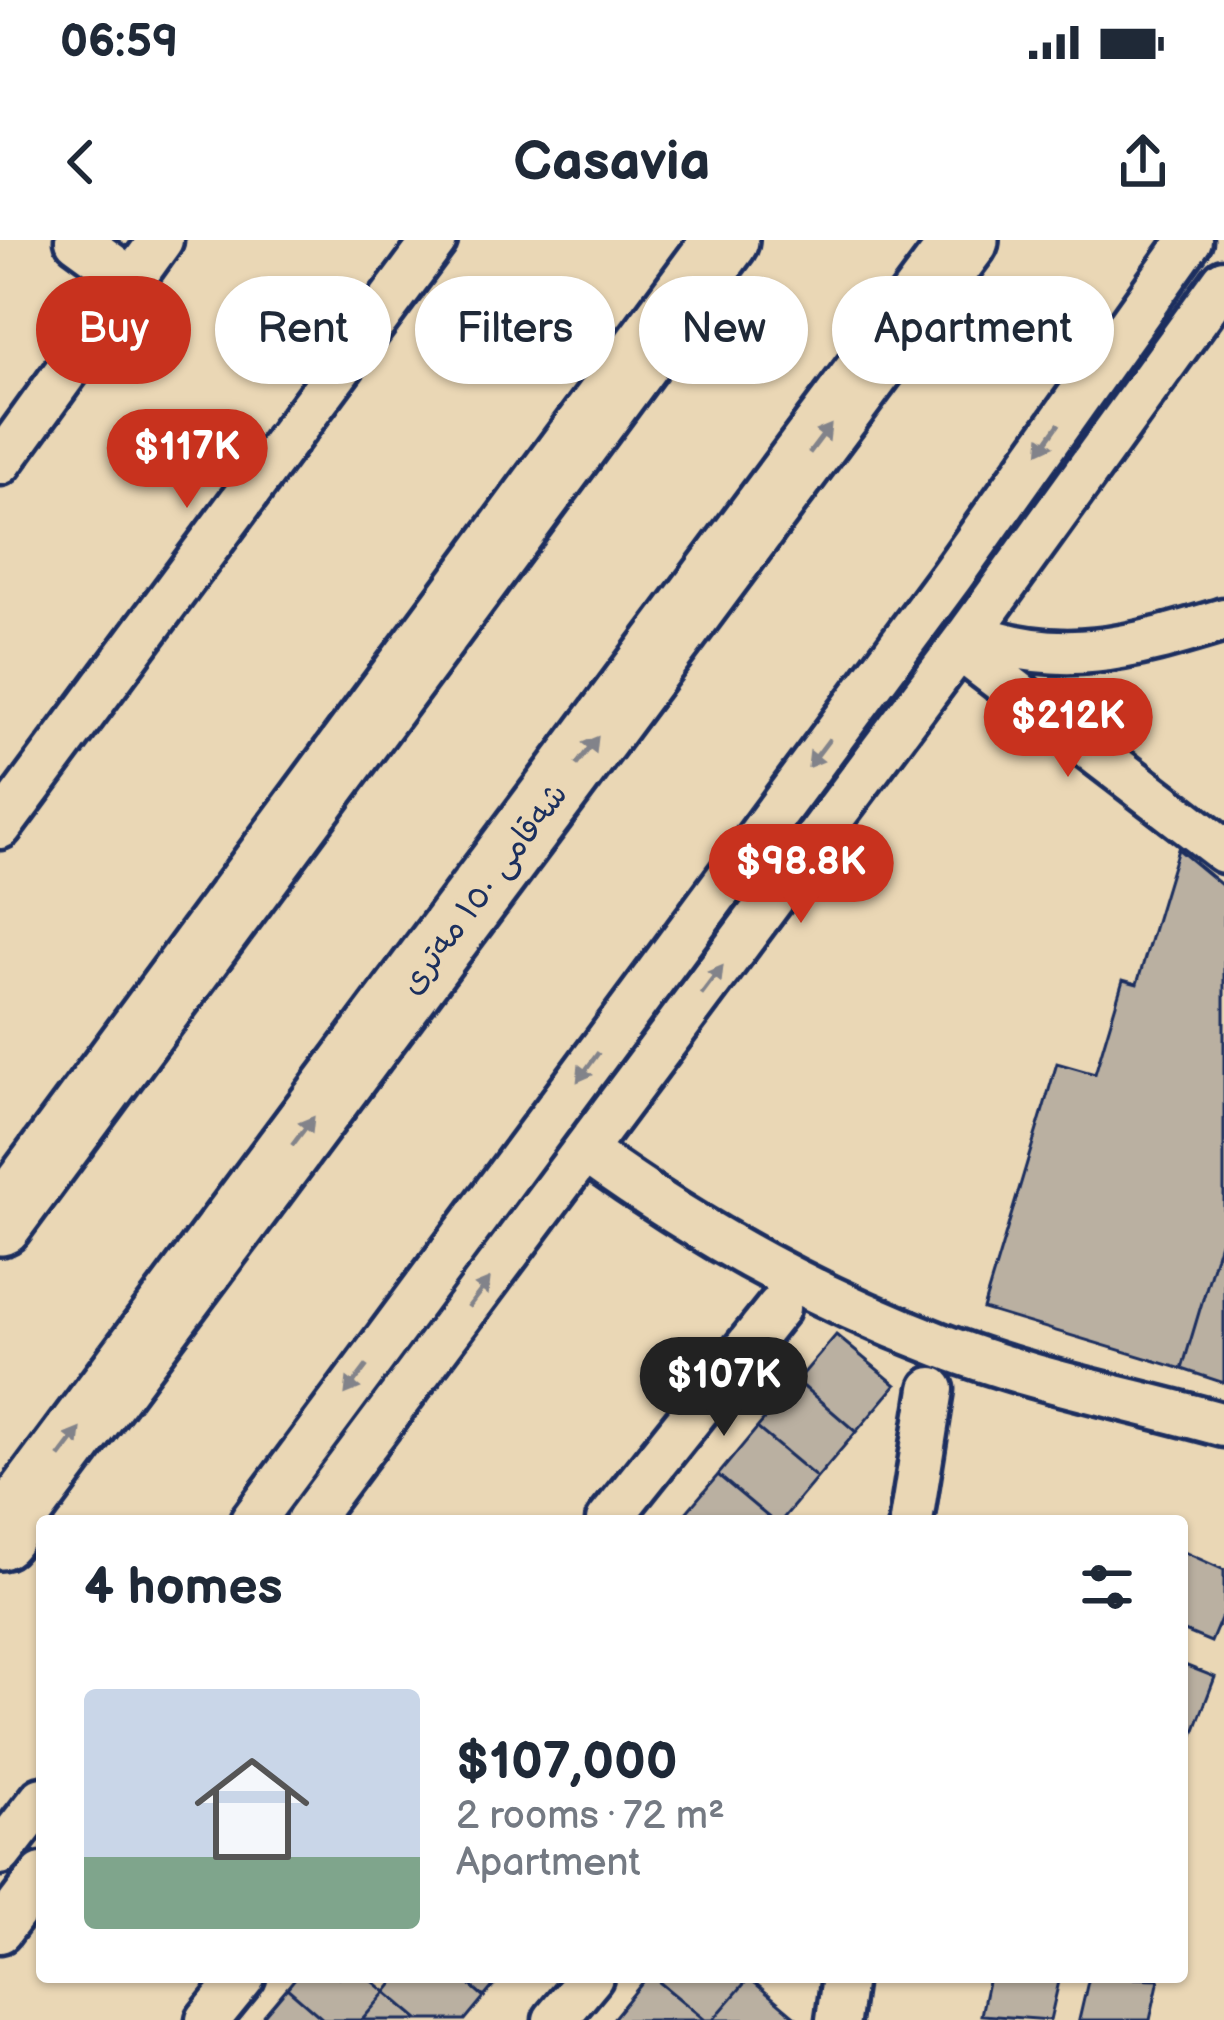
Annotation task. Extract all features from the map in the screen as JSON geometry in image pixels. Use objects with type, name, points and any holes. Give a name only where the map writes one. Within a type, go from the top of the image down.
[{"type":"highway","points":[[0,1223],[726,240]]},
{"type":"highway","name":"شەقامی ١٥٠ مەتری","points":[[0,1537],[966,240]]},
{"type":"street","points":[[77,240],[126,276]]},
{"type":"street","points":[[135,276],[161,240]]},
{"type":"street","points":[[0,827],[435,240]]},
{"type":"street","points":[[256,1515],[952,574],[1190,240]]},
{"type":"street","points":[[313,1515],[964,640],[1224,280]]},
{"type":"street","points":[[0,463],[57,384]]},
{"type":"street","points":[[964,640],[1050,655],[1124,646],[1224,620]]},
{"type":"street","points":[[964,640],[1224,851]]},
{"type":"street","points":[[586,1151],[702,1230],[803,1286],[942,1346],[1224,1425]]},
{"type":"street","points":[[613,1515],[778,1308]]},
{"type":"street","points":[[911,1515],[932,1389]]},
{"type":"street","points":[[0,1853],[36,1807]]},
{"type":"street","points":[[0,1931],[36,1883]]},
{"type":"street","points":[[208,2020],[238,1983]]},
{"type":"street","points":[[555,2020],[586,1983]]},
{"type":"street","points":[[838,2020],[843,1983]]},
{"type":"building","points":[[1178,849],[1224,887],[1224,1229],[1182,1369],[983,1309],[1057,1063],[1095,1074],[1123,980],[1137,984]]},
{"type":"building","points":[[1224,1229],[1224,1383],[1182,1369]]},
{"type":"building","points":[[836,1335],[896,1385],[856,1432],[797,1381]]},
{"type":"building","points":[[797,1381],[856,1432],[817,1478],[757,1428]]},
{"type":"building","points":[[757,1428],[817,1478],[786,1515],[766,1515],[718,1475]]},
{"type":"building","points":[[718,1475],[766,1515],[684,1515]]},
{"type":"building","points":[[1188,1554],[1224,1570],[1224,1611],[1211,1642],[1188,1632]]},
{"type":"building","points":[[1188,1666],[1215,1677],[1188,1748]]},
{"type":"building","points":[[291,1983],[375,1983],[386,1992],[362,2020],[324,2020],[287,1988]]},
{"type":"building","points":[[393,1983],[468,1983],[484,1997],[465,2020],[419,2020],[386,1992]]},
{"type":"building","points":[[468,1983],[496,1983],[484,1997]]},
{"type":"building","points":[[642,1983],[660,1983],[705,2020],[612,2020]]},
{"type":"building","points":[[660,1983],[745,1983],[713,2020],[705,2020]]},
{"type":"building","points":[[745,1983],[755,1983],[799,2020],[713,2020]]},
{"type":"building","points":[[988,1983],[1059,1983],[1050,2020],[981,2015]]},
{"type":"building","points":[[1088,1983],[1158,1983],[1150,2020],[1079,2020]]},
{"type":"building","points":[[287,1988],[324,2020],[260,2020]]},
{"type":"building","points":[[386,1992],[419,2020],[362,2020]]}]
